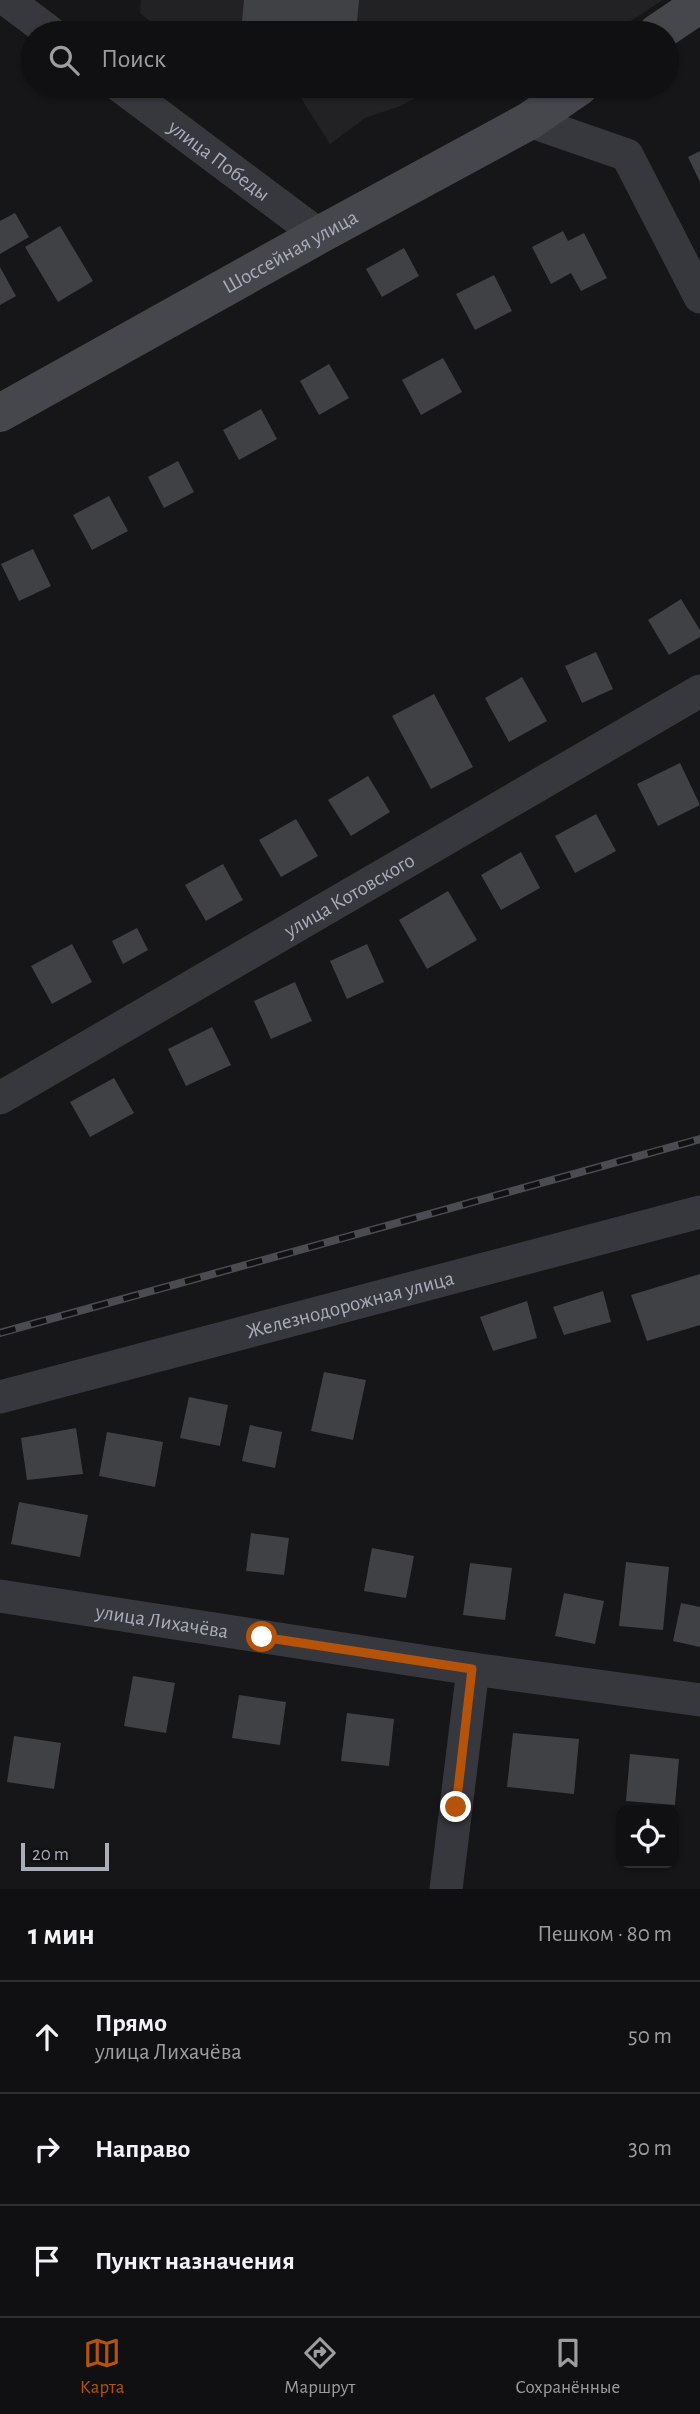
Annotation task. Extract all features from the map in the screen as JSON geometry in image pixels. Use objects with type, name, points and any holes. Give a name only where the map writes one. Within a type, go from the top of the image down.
[{"type":"main road","points":[[675,21],[700,4]]},
{"type":"main road","name":"Шоссейная улица","points":[[0,413],[318,235],[529,121],[563,98]]},
{"type":"street","points":[[7,0],[35,21]]},
{"type":"street","name":"улица Победы","points":[[136,98],[318,235]]},
{"type":"street","points":[[529,121],[626,155],[700,297]]},
{"type":"street","name":"улица Котовского","points":[[0,1098],[700,691]]},
{"type":"street","name":"Железнодорожная улица","points":[[0,1397],[700,1212]]},
{"type":"street","name":"улица Лихачёва","points":[[0,1596],[472,1669],[700,1700]]},
{"type":"street","points":[[446,1889],[472,1669]]},
{"type":"shaded area","points":[[141,0],[663,0],[631,21],[150,21],[140,13]]},
{"type":"shaded area","points":[[301,98],[416,98],[365,118],[330,144]]},
{"type":"building","points":[[244,0],[359,0],[357,21],[242,21]]},
{"type":"building","points":[[700,151],[700,182],[688,157]]},
{"type":"building","points":[[15,213],[29,237],[0,254],[0,221]]},
{"type":"building","points":[[60,226],[93,281],[58,302],[25,247]]},
{"type":"building","points":[[563,231],[568,241],[584,233],[607,278],[581,291],[571,273],[551,284],[532,247]]},
{"type":"building","points":[[404,248],[419,276],[382,297],[366,269]]},
{"type":"building","points":[[0,267],[16,296],[0,305]]},
{"type":"building","points":[[494,275],[512,311],[475,330],[456,294]]},
{"type":"building","points":[[443,358],[462,392],[421,415],[402,380]]},
{"type":"building","points":[[329,364],[349,398],[319,415],[300,381]]},
{"type":"building","points":[[261,409],[277,439],[239,460],[223,430]]},
{"type":"building","points":[[178,461],[194,492],[164,508],[148,477]]},
{"type":"building","points":[[109,496],[128,531],[92,550],[73,515]]},
{"type":"building","points":[[33,549],[51,586],[19,601],[1,564]]},
{"type":"building","points":[[681,599],[700,630],[700,637],[669,655],[648,620]]},
{"type":"building","points":[[596,652],[613,689],[582,703],[565,666]]},
{"type":"building","points":[[522,677],[547,721],[509,742],[485,698]]},
{"type":"building","points":[[434,694],[473,767],[431,789],[392,716]]},
{"type":"building","points":[[680,763],[700,805],[658,826],[637,784]]},
{"type":"building","points":[[368,776],[390,812],[351,836],[328,800]]},
{"type":"building","points":[[596,814],[616,851],[575,873],[555,836]]},
{"type":"building","points":[[296,819],[318,856],[281,877],[259,840]]},
{"type":"building","points":[[521,852],[540,888],[501,910],[481,875]]},
{"type":"building","points":[[223,864],[243,900],[206,921],[185,885]]},
{"type":"building","points":[[448,891],[477,940],[427,969],[399,920]]},
{"type":"building","points":[[137,928],[148,950],[123,964],[112,941]]},
{"type":"building","points":[[72,944],[92,982],[52,1004],[31,966]]},
{"type":"building","points":[[367,944],[384,982],[347,999],[330,961]]},
{"type":"building","points":[[295,982],[312,1021],[271,1039],[254,1001]]},
{"type":"building","points":[[212,1027],[231,1065],[186,1086],[168,1049]]},
{"type":"building","points":[[114,1078],[134,1113],[90,1137],[70,1102]]},
{"type":"building","points":[[700,1274],[700,1325],[647,1341],[631,1295]]},
{"type":"building","points":[[603,1291],[611,1322],[564,1335],[553,1307]]},
{"type":"building","points":[[527,1301],[537,1338],[493,1351],[480,1317]]},
{"type":"building","points":[[324,1372],[366,1380],[353,1440],[311,1431]]},
{"type":"building","points":[[189,1397],[228,1405],[220,1446],[180,1438]]},
{"type":"building","points":[[250,1425],[282,1432],[275,1468],[242,1461]]},
{"type":"building","points":[[76,1428],[83,1474],[27,1480],[21,1438]]},
{"type":"building","points":[[107,1432],[163,1442],[155,1487],[99,1476]]},
{"type":"building","points":[[19,1502],[88,1515],[80,1557],[11,1544]]},
{"type":"building","points":[[251,1533],[289,1538],[284,1575],[246,1571]]},
{"type":"building","points":[[372,1548],[414,1556],[406,1598],[364,1591]]},
{"type":"building","points":[[626,1562],[669,1567],[663,1630],[619,1626]]},
{"type":"building","points":[[470,1563],[512,1568],[505,1620],[463,1615]]},
{"type":"building","points":[[564,1593],[604,1601],[595,1644],[555,1636]]},
{"type":"building","points":[[681,1603],[700,1607],[700,1647],[673,1641]]},
{"type":"building","points":[[133,1676],[175,1683],[166,1733],[124,1726]]},
{"type":"building","points":[[239,1695],[286,1702],[280,1745],[232,1738]]},
{"type":"building","points":[[347,1713],[394,1719],[389,1766],[341,1761]]},
{"type":"building","points":[[513,1733],[579,1739],[574,1794],[507,1787]]},
{"type":"building","points":[[14,1736],[61,1743],[54,1789],[7,1782]]},
{"type":"building","points":[[630,1754],[679,1759],[675,1805],[626,1801]]},
{"type":"railway","points":[[0,1333],[700,1139]]},
{"type":"route","points":[[262,1637],[472,1669],[456,1807]]}]
